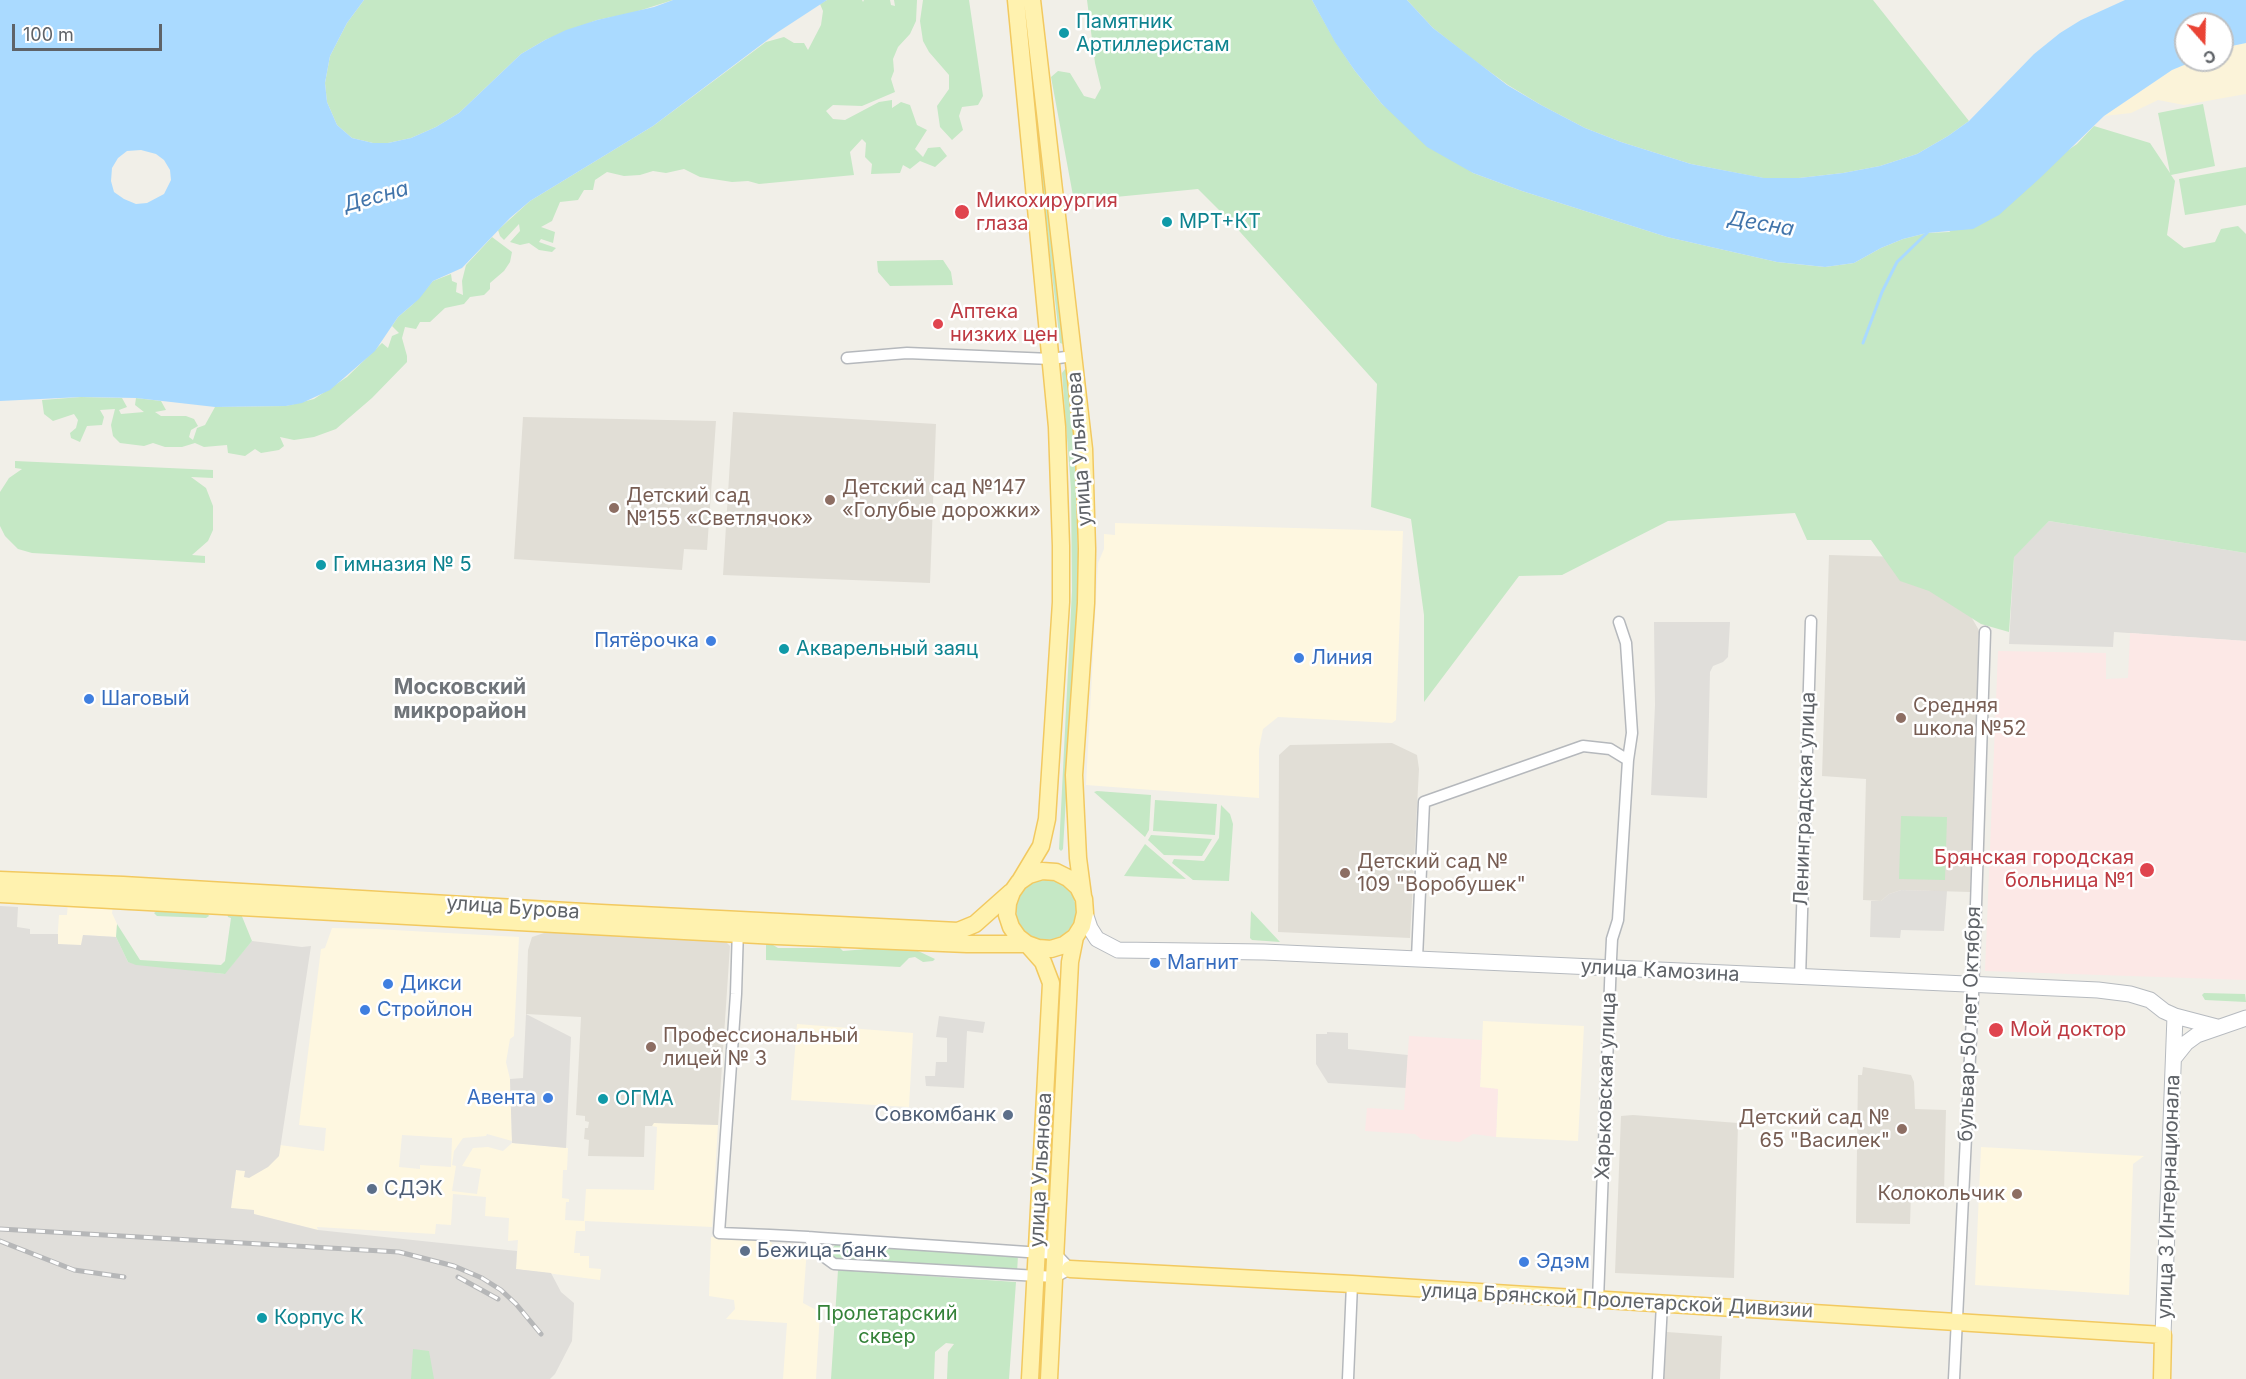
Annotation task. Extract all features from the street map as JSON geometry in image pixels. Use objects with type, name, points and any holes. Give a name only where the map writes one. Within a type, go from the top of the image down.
[{"type":"main road","name":"улица Ульянова","points":[[1016,0],[1061,485],[1061,602],[1047,819],[1041,846],[1016,887]]},
{"type":"main road","name":"улица Ульянова","points":[[1032,0],[1084,449],[1086,603],[1074,775],[1078,858],[1085,906]]},
{"type":"main road","points":[[1042,871],[1056,872],[1068,878],[1078,887],[1085,906],[1082,926],[1075,937],[1064,945],[1051,949],[1027,944],[1018,937],[1011,927],[1008,915],[1008,903],[1016,887],[1029,875],[1042,871]]},
{"type":"main road","name":"улица Бурова","points":[[0,880],[123,885],[967,944],[1027,944]]},
{"type":"main road","name":"улица Бурова","points":[[0,894],[738,927],[958,931],[975,924],[1016,887]]},
{"type":"main road","name":"улица Ульянова","points":[[1049,1379],[1062,1273],[1056,1254],[1070,962],[1075,937]]},
{"type":"main road","name":"улица Ульянова","points":[[1027,944],[1043,962],[1051,983],[1030,1379]]},
{"type":"main road","name":"улица Брянской Пролетарской Дивизии","points":[[1062,1273],[1352,1284],[2163,1335]]},
{"type":"main road","name":"улица 3 Интернационала","points":[[2162,1379],[2163,1335]]},
{"type":"street","points":[[847,357],[907,353],[1051,358],[1073,356]]},
{"type":"street","name":"Ленинградская улица","points":[[1800,978],[1811,621]]},
{"type":"street","name":"Харьковская улица","points":[[1598,1300],[1610,968],[1612,939],[1618,920],[1628,760],[1632,733],[1626,643],[1619,622]]},
{"type":"street","name":"бульвар 50 лет Октября","points":[[1954,1379],[1973,986],[1985,632]]},
{"type":"street","points":[[1417,958],[1424,802],[1583,746],[1610,749],[1628,760]]},
{"type":"street","name":"улица Камозина","points":[[1085,906],[1090,928],[1097,939],[1118,950],[1240,951],[1417,958],[1800,978],[2098,990],[2130,994],[2150,1000],[2175,1016],[2217,1027]]},
{"type":"street","points":[[738,927],[719,1233],[1056,1254]]},
{"type":"street","name":"улица 3 Интернационала","points":[[2163,1335],[2175,1016]]},
{"type":"street","points":[[2174,1058],[2196,1035],[2246,1018]]},
{"type":"street","name":"улица Брянской Пролетарской Дивизии","points":[[808,1238],[823,1256],[834,1264],[1035,1276],[1062,1273]]},
{"type":"street","points":[[1348,1379],[1352,1284]]},
{"type":"street","points":[[1658,1379],[1662,1304]]},
{"type":"shaded area","name":"Детский сад №147 «Голубые дорожки»","points":[[733,412],[936,424],[930,583],[723,575]]},
{"type":"shaded area","name":"Детский сад №155 «Светлячок»","points":[[523,417],[716,421],[707,550],[684,549],[682,570],[514,559]]},
{"type":"shaded area","points":[[2049,521],[2246,553],[2246,641],[2114,632],[2113,647],[2009,644],[2014,556]]},
{"type":"shaded area","points":[[1115,523],[1403,531],[1396,720],[1392,723],[1278,717],[1263,729],[1259,749],[1259,798],[1086,785],[1098,563],[1104,549],[1104,534],[1115,535]]},
{"type":"shaded area","name":"Средняя школа №52","points":[[1829,555],[1904,557],[1944,570],[1980,632],[1970,892],[1901,890],[1889,894],[1881,901],[1863,900],[1866,779],[1822,776]]},
{"type":"shaded area","points":[[1654,622],[1730,622],[1728,657],[1713,666],[1710,672],[1707,798],[1651,795],[1655,705]]},
{"type":"shaded area","name":"Брянская городская больница №1","points":[[2130,633],[2246,641],[2246,980],[1985,971],[1998,651],[2106,653],[2106,679],[2128,678]]},
{"type":"shaded area","name":"Детский сад № 109 \"Воробушек\"","points":[[1392,743],[1417,755],[1419,769],[1410,938],[1278,932],[1279,755],[1290,745]]},
{"type":"shaded area","points":[[1901,890],[1947,891],[1944,931],[1901,930],[1900,938],[1870,937],[1871,901],[1881,901],[1889,894]]},
{"type":"shaded area","points":[[68,902],[113,906],[112,913],[117,924],[116,937],[83,935],[81,946],[57,944],[59,915],[67,915]]},
{"type":"shaded area","points":[[0,906],[18,907],[17,927],[30,929],[30,934],[58,934],[58,944],[81,945],[83,935],[116,937],[128,962],[224,974],[252,941],[311,946],[279,1156],[268,1167],[249,1178],[244,1177],[245,1171],[236,1170],[231,1208],[254,1210],[254,1214],[318,1230],[517,1251],[516,1269],[551,1273],[561,1292],[574,1303],[572,1341],[555,1374],[550,1379],[0,1379]]},
{"type":"shaded area","points":[[332,928],[519,937],[514,1036],[510,1039],[506,1062],[510,1079],[512,1141],[487,1134],[486,1136],[463,1138],[454,1151],[452,1165],[456,1166],[452,1191],[477,1194],[481,1169],[462,1166],[473,1148],[488,1147],[503,1151],[512,1143],[568,1148],[567,1170],[563,1170],[562,1198],[569,1199],[569,1202],[566,1202],[565,1220],[584,1221],[586,1189],[654,1190],[657,1127],[652,1126],[653,1123],[718,1125],[712,1227],[585,1221],[585,1231],[576,1231],[574,1253],[589,1256],[589,1268],[601,1269],[600,1280],[516,1269],[518,1240],[508,1241],[509,1218],[485,1216],[486,1197],[453,1194],[451,1225],[436,1224],[435,1234],[317,1227],[318,1230],[253,1214],[254,1211],[231,1208],[236,1170],[245,1171],[279,1156],[280,1145],[324,1151],[326,1128],[299,1125],[321,949],[325,948]],"holes":[[[402,1135],[452,1138],[451,1167],[420,1165],[420,1169],[399,1167]]]},
{"type":"shaded area","name":"Профессиональный лицей № 3","points":[[547,932],[726,942],[730,946],[718,1125],[654,1123],[652,1126],[645,1126],[644,1157],[588,1156],[589,1140],[584,1139],[585,1128],[588,1128],[589,1122],[585,1121],[585,1116],[576,1115],[581,1017],[526,1014],[528,950],[532,937]]},
{"type":"shaded area","points":[[526,1014],[571,1037],[566,1148],[512,1143],[510,1079],[523,1078]]},
{"type":"shaded area","points":[[939,1016],[985,1022],[983,1033],[967,1031],[964,1088],[926,1086],[925,1076],[935,1076],[936,1062],[947,1062],[947,1038],[936,1037]]},
{"type":"shaded area","points":[[1483,1021],[1584,1026],[1578,1141],[1496,1137],[1498,1089],[1480,1088]]},
{"type":"shaded area","points":[[797,1024],[913,1033],[909,1107],[791,1100]]},
{"type":"shaded area","points":[[1327,1032],[1348,1033],[1348,1049],[1408,1055],[1406,1088],[1328,1083],[1316,1064],[1316,1034],[1327,1034]]},
{"type":"shaded area","points":[[1409,1036],[1482,1040],[1480,1087],[1498,1089],[1496,1137],[1473,1134],[1460,1142],[1421,1139],[1415,1134],[1365,1131],[1367,1108],[1404,1110]]},
{"type":"shaded area","name":"Детский сад № 65 \"Василек\"","points":[[1863,1067],[1911,1075],[1914,1082],[1915,1109],[1946,1110],[1944,1193],[1911,1192],[1910,1224],[1856,1223],[1858,1075],[1862,1075]]},
{"type":"shaded area","points":[[1621,1116],[1738,1123],[1734,1278],[1615,1273]]},
{"type":"shaded area","points":[[1981,1147],[2144,1156],[2133,1164],[2129,1295],[1975,1285]]},
{"type":"shaded area","points":[[711,1237],[770,1241],[773,1245],[807,1248],[803,1303],[820,1312],[816,1379],[783,1379],[787,1323],[726,1319],[735,1309],[734,1300],[709,1296]]},
{"type":"shaded area","points":[[1667,1332],[1722,1336],[1720,1379],[1664,1379]]},
{"type":"green space","points":[[364,0],[673,0],[632,13],[597,20],[545,40],[521,54],[459,113],[436,127],[411,138],[388,143],[373,143],[352,138],[337,125],[327,102],[325,83],[330,56],[347,23]]},
{"type":"green space","points":[[827,0],[862,0],[863,2],[864,0],[890,0],[891,5],[895,6],[894,0],[917,0],[916,21],[910,34],[898,47],[893,59],[894,71],[891,79],[895,92],[862,106],[833,105],[826,111],[833,119],[845,120],[879,102],[892,100],[892,108],[901,102],[910,105],[917,125],[927,130],[915,149],[923,157],[928,148],[940,147],[947,156],[935,167],[920,161],[910,169],[903,165],[900,173],[871,174],[872,164],[865,157],[866,143],[862,139],[850,152],[854,175],[759,184],[700,177],[684,169],[666,173],[653,171],[624,176],[607,172],[595,180],[593,190],[584,190],[578,200],[560,202],[552,221],[541,227],[555,232],[553,243],[541,239],[539,242],[556,248],[552,252],[539,250],[529,243],[520,245],[510,242],[520,231],[519,224],[504,240],[500,236],[498,230],[530,201],[653,126],[766,42],[784,37],[794,43],[804,43],[808,50],[821,25],[823,11],[820,4]]},
{"type":"green space","points":[[923,0],[969,0],[983,96],[978,105],[962,107],[959,116],[963,130],[952,140],[940,127],[937,106],[949,89],[949,75],[929,52],[923,41],[920,21]]},
{"type":"green space","points":[[1087,0],[1312,0],[1355,71],[1382,104],[1473,173],[1667,237],[1777,262],[1825,267],[1854,263],[1903,239],[1927,233],[1949,232],[2077,144],[2094,126],[2150,143],[2170,173],[2158,113],[2203,104],[2215,166],[2171,175],[2175,181],[2167,235],[2184,248],[2215,242],[2221,229],[2238,226],[2246,234],[2246,553],[2049,521],[2014,557],[2009,632],[1981,624],[1929,591],[1900,581],[1871,540],[1807,540],[1795,513],[1668,521],[1562,575],[1519,576],[1424,702],[1424,615],[1411,519],[1371,507],[1377,384],[1232,223],[1198,189],[1074,201],[1051,77],[1058,71],[1070,73],[1084,96],[1095,99],[1101,88],[1095,63]]},
{"type":"green space","points":[[1407,0],[1873,0],[1969,121],[1917,154],[1880,166],[1843,173],[1799,178],[1763,178],[1691,164],[1585,128],[1541,105],[1471,58],[1433,28]]},
{"type":"green space","points":[[1034,105],[1036,106],[1065,343],[1063,344],[1060,343]]},
{"type":"green space","points":[[2246,167],[2246,205],[2185,215],[2179,179]]},
{"type":"green space","points":[[492,237],[512,252],[510,262],[504,271],[490,283],[490,289],[484,295],[470,297],[464,304],[445,308],[430,322],[420,322],[416,329],[405,327],[402,338],[407,362],[372,398],[336,429],[314,437],[294,440],[280,437],[284,446],[279,450],[261,453],[255,449],[245,456],[228,453],[227,445],[204,447],[195,443],[182,447],[165,447],[153,443],[144,446],[120,443],[113,436],[111,425],[115,409],[100,410],[104,417],[102,425],[87,426],[80,442],[71,438],[70,433],[76,428],[78,420],[74,414],[53,421],[44,414],[42,400],[81,397],[122,398],[127,407],[119,410],[121,414],[144,412],[135,405],[136,398],[161,401],[166,410],[155,412],[161,416],[186,416],[194,419],[198,426],[191,430],[189,437],[193,440],[197,428],[205,425],[215,407],[286,406],[314,399],[347,377],[382,343],[388,348],[392,336],[399,333],[392,326],[398,317],[433,281],[451,274],[452,281],[457,283],[456,292],[463,295],[462,281],[466,265]]},
{"type":"green space","points":[[943,260],[951,272],[953,285],[890,286],[878,272],[877,261]]},
{"type":"green space","points":[[1065,369],[1068,370],[1074,427],[1078,592],[1063,849],[1061,851],[1059,849],[1072,591],[1071,489],[1062,373]]},
{"type":"green space","points":[[15,461],[213,470],[213,478],[191,477],[206,488],[213,506],[213,530],[208,541],[192,555],[205,556],[205,563],[32,553],[18,549],[5,536],[0,526],[0,492],[9,478],[22,469],[15,468]]},
{"type":"green space","points":[[1094,792],[1151,795],[1149,830],[1145,837]]},
{"type":"green space","points":[[1155,800],[1217,804],[1215,835],[1153,831]]},
{"type":"green space","points":[[1221,805],[1230,814],[1233,824],[1229,881],[1193,880],[1172,863],[1174,859],[1204,861],[1219,838]]},
{"type":"green space","points":[[1901,816],[1947,817],[1945,880],[1899,879]]},
{"type":"green space","points":[[1151,835],[1212,839],[1202,856],[1164,855],[1148,840]]},
{"type":"green space","points":[[1145,844],[1186,879],[1124,876]]},
{"type":"green space","points":[[1040,880],[1052,880],[1068,888],[1074,898],[1076,910],[1074,922],[1068,932],[1052,940],[1040,940],[1024,932],[1016,916],[1016,904],[1024,888]]},
{"type":"green space","points":[[157,911],[207,913],[209,916],[206,918],[157,916],[154,913]]},
{"type":"green space","points":[[1251,911],[1280,942],[1250,938]]},
{"type":"green space","points":[[227,913],[241,914],[252,941],[225,974],[136,965],[128,962],[116,937],[117,924],[140,960],[221,965],[225,961],[231,918]]},
{"type":"green space","points":[[770,943],[778,948],[840,948],[843,951],[878,948],[916,950],[935,959],[923,962],[915,957],[909,958],[900,967],[766,960],[766,945]]},
{"type":"green space","points":[[2204,993],[2245,994],[2246,1002],[2205,1000],[2202,995]]},
{"type":"green space","points":[[837,1242],[1018,1255],[1017,1273],[835,1261],[827,1256]]},
{"type":"green space","name":"Пролетарский сквер","points":[[838,1270],[1016,1282],[1009,1379],[947,1379],[948,1352],[954,1344],[946,1343],[935,1352],[934,1379],[831,1379]]},
{"type":"green space","points":[[413,1349],[429,1351],[434,1379],[411,1379]]},
{"type":"sand","points":[[2246,43],[2246,94],[2184,105],[2158,100],[2131,113],[2104,116],[2174,69],[2174,72],[2234,72],[2234,46]]},
{"type":"water","name":"Десна","points":[[0,0],[364,0],[347,23],[330,56],[325,83],[327,102],[337,125],[352,138],[373,143],[388,143],[411,138],[459,113],[521,54],[566,30],[673,0],[827,0],[778,32],[653,126],[530,201],[510,218],[462,268],[433,281],[419,299],[398,317],[375,351],[330,390],[302,403],[286,406],[215,407],[136,398],[81,397],[0,401]],"holes":[[[141,150],[156,154],[164,160],[170,170],[171,180],[164,194],[147,203],[136,204],[114,192],[111,181],[112,168],[118,158],[127,151]]]},
{"type":"water","name":"Десна","points":[[1312,0],[1407,0],[1433,28],[1507,85],[1585,128],[1691,164],[1764,178],[1799,178],[1880,166],[1917,154],[1969,121],[2034,54],[2060,33],[2081,20],[2125,0],[2246,0],[2246,43],[2234,46],[2234,12],[2174,12],[2174,69],[2104,116],[1999,215],[1973,229],[1927,233],[1903,239],[1854,263],[1825,267],[1777,262],[1667,237],[1473,173],[1427,147],[1382,104],[1335,42]]},
{"type":"waterway","points":[[1863,343],[1882,292],[1897,262],[1928,230]]},
{"type":"railway","points":[[0,1229],[399,1252],[454,1266],[482,1278],[501,1290],[516,1304],[541,1334]]},
{"type":"railway","points":[[0,1241],[74,1270],[124,1277]]},
{"type":"railway","points":[[458,1277],[498,1299]]},
{"type":"place","name":"Памятник Артиллеристам","points":[[1064,33]]},
{"type":"place","name":"Микохирургия глаза","points":[[962,212]]},
{"type":"place","name":"МРТ+КТ","points":[[1167,222]]},
{"type":"place","name":"Аптека низких цен","points":[[938,324]]},
{"type":"place","name":"Детский сад №147 «Голубые дорожки»","points":[[830,500]]},
{"type":"place","name":"Детский сад №155 «Светлячок»","points":[[614,508]]},
{"type":"place","name":"Гимназия № 5","points":[[321,565]]},
{"type":"place","name":"Пятёрочка","points":[[711,641]]},
{"type":"place","name":"Акварельный заяц","points":[[784,649]]},
{"type":"place","name":"Линия","points":[[1299,658]]},
{"type":"place","name":"Шаговый","points":[[89,699]]},
{"type":"place","name":"Средняя школа №52","points":[[1901,718]]},
{"type":"place","name":"Брянская городская больница №1","points":[[2147,870]]},
{"type":"place","name":"Детский сад № 109 \"Воробушек\"","points":[[1345,873]]},
{"type":"place","name":"Магнит","points":[[1155,963]]},
{"type":"place","name":"Дикси","points":[[388,984]]},
{"type":"place","name":"Стройлон","points":[[365,1010]]},
{"type":"place","name":"Мой доктор","points":[[1996,1030]]},
{"type":"place","name":"Профессиональный лицей № 3","points":[[651,1047]]},
{"type":"place","name":"Авента","points":[[548,1098]]},
{"type":"place","name":"ОГМА","points":[[603,1099]]},
{"type":"place","name":"Совкомбанк","points":[[1008,1115]]},
{"type":"place","name":"Детский сад № 65 \"Василек\"","points":[[1902,1129]]},
{"type":"place","name":"СДЭК","points":[[372,1189]]},
{"type":"place","name":"Колокольчик","points":[[2017,1194]]},
{"type":"place","name":"Бежица-банк","points":[[745,1251]]},
{"type":"place","name":"Эдэм","points":[[1524,1262]]},
{"type":"place","name":"Корпус К","points":[[262,1318]]},
{"type":"district","name":"Московский микрорайон","points":[[460,700]]}]
